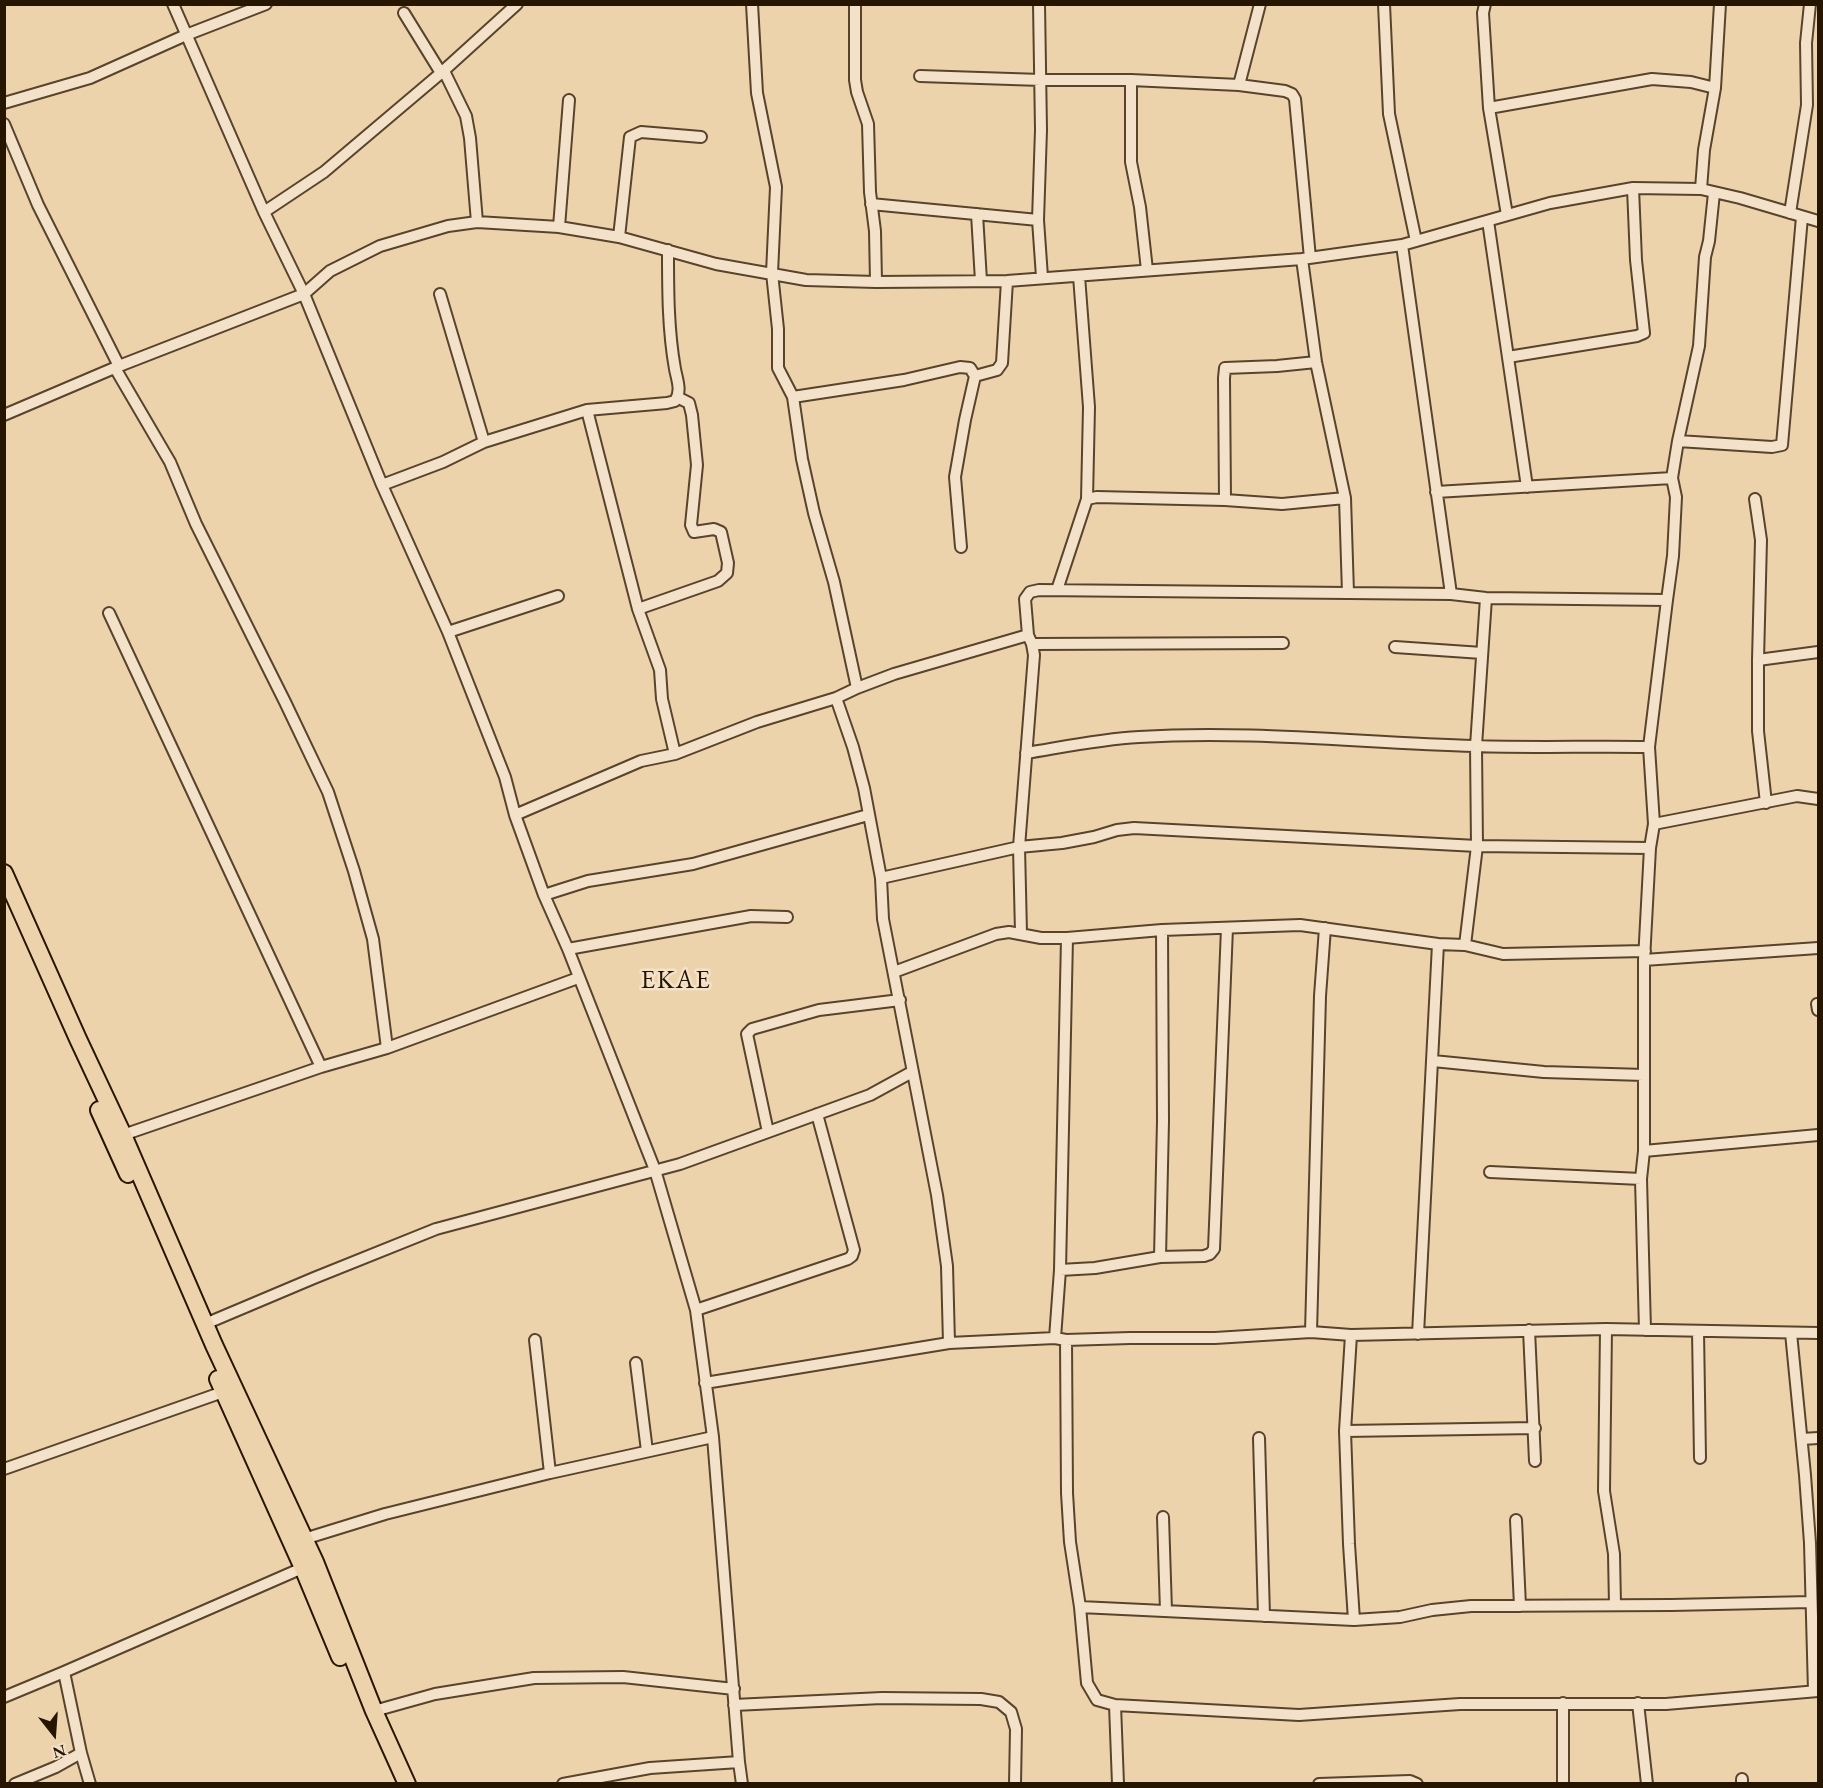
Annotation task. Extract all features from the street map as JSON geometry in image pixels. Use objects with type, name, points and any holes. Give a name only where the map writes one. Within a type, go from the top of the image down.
[{"type":"highway","points":[[4,873],[123,1134],[205,1324],[304,1539],[309,1565],[365,1716],[395,1784]]},
{"type":"highway","points":[[4,898],[223,1392],[309,1565],[407,1784]]},
{"type":"street","points":[[173,4],[264,212],[304,294],[382,485],[448,632],[505,777],[515,815],[544,896],[568,949],[655,1170],[696,1310],[713,1437],[742,1784]]},
{"type":"street","points":[[4,103],[90,78],[186,35],[266,4]]},
{"type":"street","points":[[264,212],[324,172],[442,72],[517,4]]},
{"type":"street","points":[[752,4],[757,93],[776,187],[772,273],[778,329],[778,368],[793,397],[802,459],[814,513],[834,582],[856,688]]},
{"type":"street","points":[[855,4],[855,80],[868,124],[876,282]]},
{"type":"street","points":[[1039,4],[1041,80],[1038,220],[1042,278]]},
{"type":"street","points":[[1239,85],[1260,4]]},
{"type":"street","points":[[1384,4],[1389,114],[1416,241]]},
{"type":"street","points":[[1485,4],[1483,13],[1490,108],[1507,215]]},
{"type":"street","points":[[1701,189],[1704,150],[1715,88],[1720,4]]},
{"type":"street","points":[[1790,213],[1807,105],[1806,43],[1813,25],[1810,4]]},
{"type":"street","points":[[404,13],[442,72],[466,116],[477,222]]},
{"type":"street","points":[[920,76],[1131,80],[1239,85],[1292,94],[1316,362],[1346,498],[1348,593]]},
{"type":"street","points":[[1490,108],[1652,79],[1691,82],[1715,88]]},
{"type":"street","points":[[1131,80],[1131,162],[1140,207],[1147,270]]},
{"type":"street","points":[[559,226],[568,100]]},
{"type":"street","points":[[4,124],[38,205],[117,367],[170,462],[196,524],[328,792],[373,939],[387,1047]]},
{"type":"street","points":[[619,237],[630,137],[640,132],[701,137]]},
{"type":"street","points":[[1508,357],[1644,333],[1636,261],[1633,188]]},
{"type":"street","points":[[5,414],[117,367],[304,294],[330,271],[380,246],[448,226],[477,222],[559,226],[619,237],[716,264],[806,280],[876,282],[1007,281],[1306,258],[1402,245],[1550,203],[1633,188],[1701,189],[1714,194],[1740,198],[1818,222]]},
{"type":"street","points":[[1645,1330],[1641,1179],[1644,1151],[1645,956],[1650,848],[1654,824],[1649,747],[1673,556],[1676,497],[1672,478],[1699,346],[1705,257],[1714,194]]},
{"type":"street","points":[[872,204],[1038,220]]},
{"type":"street","points":[[977,214],[981,281]]},
{"type":"street","points":[[1678,441],[1782,446],[1802,216]]},
{"type":"street","points":[[1488,221],[1527,487]]},
{"type":"street","points":[[1402,245],[1451,594]]},
{"type":"street","points":[[382,485],[443,462],[484,442],[587,410],[675,401],[680,390],[668,309],[668,250]]},
{"type":"street","points":[[1057,590],[1087,499],[1089,407],[1080,276]]},
{"type":"street","points":[[975,376],[997,370],[1002,363],[1007,281]]},
{"type":"street","points":[[440,294],[484,442]]},
{"type":"street","points":[[1224,500],[1225,368],[1316,362]]},
{"type":"street","points":[[793,397],[904,380],[960,367],[970,368],[975,376],[956,477],[961,547]]},
{"type":"street","points":[[638,609],[718,581],[727,573],[728,563],[721,532],[714,529],[694,532],[691,525],[697,465],[692,415],[689,403],[677,397]]},
{"type":"street","points":[[587,410],[638,609],[660,670],[662,699],[675,754]]},
{"type":"street","points":[[1436,492],[1672,478]]},
{"type":"street","points":[[1087,499],[1097,497],[1224,500],[1282,504],[1346,498]]},
{"type":"street","points":[[1755,499],[1761,540],[1758,731],[1766,803]]},
{"type":"street","points":[[1021,933],[1019,847],[1034,655],[1025,599],[1030,592],[1057,590],[1451,594],[1486,598],[1667,600]]},
{"type":"street","points":[[448,632],[558,596]]},
{"type":"street","points":[[1465,945],[1476,846],[1476,746],[1486,598]]},
{"type":"street","points":[[109,613],[321,1067]]},
{"type":"street","points":[[515,815],[641,761],[675,754],[746,726],[836,698],[894,674],[1030,639],[1283,644]]},
{"type":"street","points":[[1395,647],[1482,653]]},
{"type":"street","points":[[1758,660],[1818,652]]},
{"type":"street","points":[[836,698],[864,788],[881,878],[883,919],[938,1195],[947,1266],[949,1343]]},
{"type":"street","points":[[1026,753],[1104,741],[1177,735],[1249,735],[1476,746],[1649,747]]},
{"type":"street","points":[[1654,824],[1797,796],[1818,799]]},
{"type":"street","points":[[544,896],[588,881],[693,864],[868,814]]},
{"type":"street","points":[[881,878],[1019,847],[1062,843],[1134,828],[1476,846],[1650,848]]},
{"type":"street","points":[[568,949],[751,916],[787,917]]},
{"type":"street","points":[[894,972],[996,934],[1009,932],[1041,938],[1066,938],[1162,930],[1300,925],[1438,944],[1465,945],[1503,954],[1645,956],[1818,948]]},
{"type":"street","points":[[1060,1270],[1105,1267],[1160,1257],[1204,1256],[1215,1249],[1227,928]]},
{"type":"street","points":[[1311,1332],[1319,1008],[1325,928]]},
{"type":"street","points":[[1160,1257],[1163,1121],[1162,930]]},
{"type":"street","points":[[1066,938],[1060,1339],[1070,1542],[1080,1607],[1087,1683],[1097,1700],[1115,1705],[1299,1715],[1460,1704],[1666,1704],[1816,1691],[1809,1531],[1791,1333]]},
{"type":"street","points":[[1418,1334],[1438,944]]},
{"type":"street","points":[[123,1134],[387,1047],[578,978]]},
{"type":"street","points":[[768,1132],[747,1034],[752,1029],[819,1010],[900,1000]]},
{"type":"street","points":[[1433,1061],[1544,1072],[1644,1075]]},
{"type":"street","points":[[205,1324],[436,1229],[680,1164],[870,1095],[912,1072]]},
{"type":"street","points":[[696,1310],[852,1256],[854,1250],[817,1114]]},
{"type":"street","points":[[1644,1151],[1818,1135]]},
{"type":"street","points":[[1490,1172],[1641,1179]]},
{"type":"street","points":[[705,1383],[949,1343],[1060,1339],[1215,1338],[1311,1332],[1351,1335],[1606,1329],[1818,1333]]},
{"type":"street","points":[[1606,1329],[1604,1491],[1614,1554],[1615,1605]]},
{"type":"street","points":[[1529,1330],[1535,1461]]},
{"type":"street","points":[[1698,1331],[1700,1458]]},
{"type":"street","points":[[1351,1335],[1345,1431],[1354,1620]]},
{"type":"street","points":[[535,1340],[550,1473]]},
{"type":"street","points":[[636,1363],[647,1451]]},
{"type":"street","points":[[4,1469],[223,1392]]},
{"type":"street","points":[[1345,1431],[1535,1428]]},
{"type":"street","points":[[304,1539],[385,1514],[550,1473],[713,1437]]},
{"type":"street","points":[[1259,1438],[1264,1616]]},
{"type":"street","points":[[1802,1439],[1818,1438]]},
{"type":"street","points":[[1163,1518],[1166,1611]]},
{"type":"street","points":[[1516,1520],[1520,1606]]},
{"type":"street","points":[[4,1697],[309,1565]]},
{"type":"street","points":[[1080,1607],[1354,1620],[1400,1617],[1432,1610],[1471,1606],[1811,1602]]},
{"type":"street","points":[[64,1672],[90,1784]]},
{"type":"street","points":[[374,1711],[435,1694],[534,1678],[623,1677],[734,1689]]},
{"type":"street","points":[[734,1705],[882,1698],[981,1699],[999,1702],[1011,1712],[1016,1729],[1015,1784]]},
{"type":"street","points":[[1563,1703],[1563,1784]]},
{"type":"street","points":[[1638,1704],[1647,1784]]},
{"type":"street","points":[[1115,1705],[1118,1784]]},
{"type":"street","points":[[15,1784],[56,1767],[81,1753]]},
{"type":"street","points":[[563,1784],[650,1768],[739,1762]]},
{"type":"street","points":[[1319,1784],[1410,1781],[1417,1784]]},
{"type":"district","name":"EKAE","points":[[676,981]]}]
